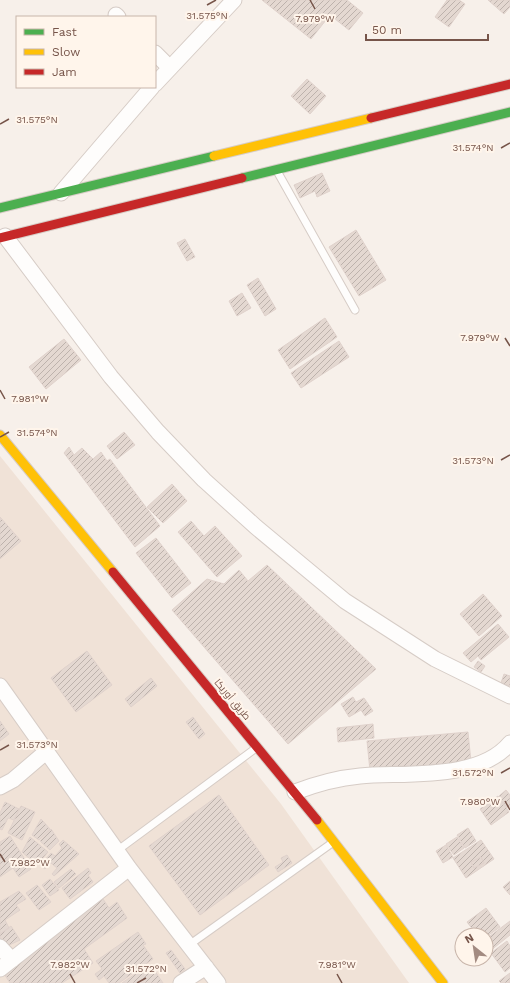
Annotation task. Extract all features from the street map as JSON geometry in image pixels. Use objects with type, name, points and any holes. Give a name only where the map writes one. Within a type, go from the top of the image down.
[{"type":"street","points":[[156,83],[169,67],[234,0]]},
{"type":"street","points":[[156,55],[169,67]]},
{"type":"street","points":[[0,208],[510,84]]},
{"type":"street","points":[[61,193],[151,88]]},
{"type":"street","points":[[510,112],[3,237],[111,377],[158,432],[204,480],[256,527],[345,601],[435,659],[510,696]]},
{"type":"street","name":"طريق أوريكا","points":[[0,435],[295,792],[443,983]]},
{"type":"street","points":[[0,686],[130,868],[218,983]]},
{"type":"street","points":[[295,792],[318,783],[359,776],[405,775],[436,772],[480,764],[493,758],[510,743]]},
{"type":"street","points":[[0,786],[13,780],[47,751]]},
{"type":"street","points":[[0,947],[6,964],[130,868]]},
{"type":"street","points":[[181,983],[206,967]]},
{"type":"lane","points":[[276,169],[355,310]]},
{"type":"lane","points":[[118,850],[258,747]]},
{"type":"lane","points":[[189,945],[334,842]]},
{"type":"shaded area","points":[[0,456],[281,804],[409,983],[0,983]]},
{"type":"building","points":[[262,0],[347,0],[363,13],[349,30],[330,15],[311,39]]},
{"type":"building","points":[[447,0],[459,0],[465,4],[449,27],[435,17]]},
{"type":"building","points":[[488,0],[510,0],[510,7],[504,14]]},
{"type":"building","points":[[307,79],[326,96],[310,114],[291,96]]},
{"type":"building","points":[[322,173],[330,191],[317,197],[315,191],[300,198],[294,185]]},
{"type":"building","points":[[356,230],[386,280],[359,296],[329,247]]},
{"type":"building","points":[[185,239],[195,257],[187,261],[177,243]]},
{"type":"building","points":[[258,278],[276,309],[265,316],[247,285]]},
{"type":"building","points":[[242,293],[251,308],[237,316],[229,301]]},
{"type":"building","points":[[325,318],[337,337],[290,369],[278,350]]},
{"type":"building","points":[[64,339],[81,360],[46,389],[29,367]]},
{"type":"building","points":[[339,341],[349,357],[301,388],[291,373]]},
{"type":"building","points":[[124,432],[135,445],[117,459],[107,446]]},
{"type":"building","points":[[69,447],[74,455],[82,448],[93,459],[101,452],[107,461],[110,459],[160,526],[135,547],[64,453]]},
{"type":"building","points":[[172,484],[187,501],[163,523],[147,507]]},
{"type":"building","points":[[0,517],[21,541],[0,559]]},
{"type":"building","points":[[191,521],[204,536],[215,526],[242,556],[217,577],[178,532]]},
{"type":"building","points":[[156,538],[191,583],[172,598],[136,553]]},
{"type":"building","points":[[267,565],[376,669],[288,744],[172,610],[207,579],[224,584],[239,570],[248,581]]},
{"type":"building","points":[[483,594],[502,616],[479,636],[460,614]]},
{"type":"building","points":[[498,624],[509,637],[481,660],[478,656],[471,662],[463,653]]},
{"type":"building","points":[[87,651],[112,685],[76,712],[51,678]]},
{"type":"building","points":[[478,661],[485,666],[481,672],[474,667]]},
{"type":"building","points":[[504,674],[510,676],[510,686],[501,683]]},
{"type":"building","points":[[151,678],[157,686],[131,707],[125,699]]},
{"type":"building","points":[[353,697],[356,702],[364,698],[373,711],[365,716],[361,710],[349,717],[341,704]]},
{"type":"building","points":[[193,717],[205,734],[199,739],[186,722]]},
{"type":"building","points":[[0,721],[9,734],[0,741]]},
{"type":"building","points":[[373,724],[374,738],[338,742],[337,728]]},
{"type":"building","points":[[468,732],[471,762],[370,771],[367,741]]},
{"type":"building","points":[[506,790],[510,795],[510,806],[507,808],[499,796]]},
{"type":"building","points":[[219,795],[269,865],[200,915],[149,846]]},
{"type":"building","points":[[498,796],[509,812],[491,825],[480,809]]},
{"type":"building","points":[[5,802],[19,809],[14,820],[8,818],[2,830],[0,829],[0,813]]},
{"type":"building","points":[[21,806],[35,812],[22,840],[8,833]]},
{"type":"building","points":[[41,819],[50,829],[39,840],[32,835]]},
{"type":"building","points":[[468,828],[476,841],[465,848],[457,835]]},
{"type":"building","points":[[51,829],[59,841],[50,850],[40,841]]},
{"type":"building","points":[[10,836],[31,869],[19,877],[13,868],[0,877],[0,842]]},
{"type":"building","points":[[30,837],[48,852],[37,865],[22,852]]},
{"type":"building","points":[[457,837],[464,848],[454,855],[446,844]]},
{"type":"building","points":[[63,840],[79,854],[54,876],[52,874],[57,868],[51,863],[45,869],[40,865],[51,853],[55,856],[62,848],[59,844]]},
{"type":"building","points":[[481,840],[494,859],[466,878],[453,858]],"holes":[[[481,857],[484,863],[474,868],[471,862]]]},
{"type":"building","points":[[446,845],[453,857],[443,863],[436,851]]},
{"type":"building","points":[[287,855],[292,863],[278,872],[275,867],[283,862],[281,858]]},
{"type":"building","points":[[481,857],[484,863],[474,868],[471,862]]},
{"type":"building","points":[[88,868],[91,873],[88,875],[93,882],[70,899],[62,888]]},
{"type":"building","points":[[71,869],[76,874],[59,888],[54,882]]},
{"type":"building","points":[[50,879],[59,890],[50,896],[42,885]]},
{"type":"building","points":[[510,881],[510,895],[503,887]]},
{"type":"building","points":[[37,885],[51,902],[39,910],[26,893]]},
{"type":"building","points":[[19,891],[26,899],[16,905],[20,910],[5,920],[9,928],[0,934],[0,902]]},
{"type":"building","points":[[103,899],[109,908],[117,902],[127,918],[84,949],[93,963],[62,983],[10,983],[1,969]]},
{"type":"building","points":[[486,908],[500,927],[494,931],[494,927],[471,927],[467,922]]},
{"type":"building","points":[[510,921],[510,935],[494,948],[494,933]]},
{"type":"building","points":[[11,926],[20,940],[5,947],[0,941],[0,934]]},
{"type":"building","points":[[138,932],[146,944],[143,945],[153,959],[119,983],[109,983],[104,976],[99,980],[95,974],[102,969],[96,961]]},
{"type":"building","points":[[507,941],[510,946],[510,968],[505,972],[494,957],[494,951]]},
{"type":"building","points":[[171,950],[185,969],[180,973],[166,953]]},
{"type":"building","points":[[150,964],[163,983],[122,983]]},
{"type":"building","points":[[510,973],[510,983],[501,983],[499,981]]},
{"type":"traffic: fast","points":[[242,178],[510,112]]},
{"type":"traffic: fast","points":[[0,208],[214,156]]},
{"type":"traffic: slow","points":[[214,156],[371,118]]},
{"type":"traffic: slow","points":[[0,435],[113,572]]},
{"type":"traffic: slow","points":[[317,820],[443,983]]},
{"type":"traffic: jam","points":[[371,118],[510,84]]},
{"type":"traffic: jam","points":[[0,238],[242,178]]},
{"type":"traffic: jam","points":[[113,572],[317,820]]}]
